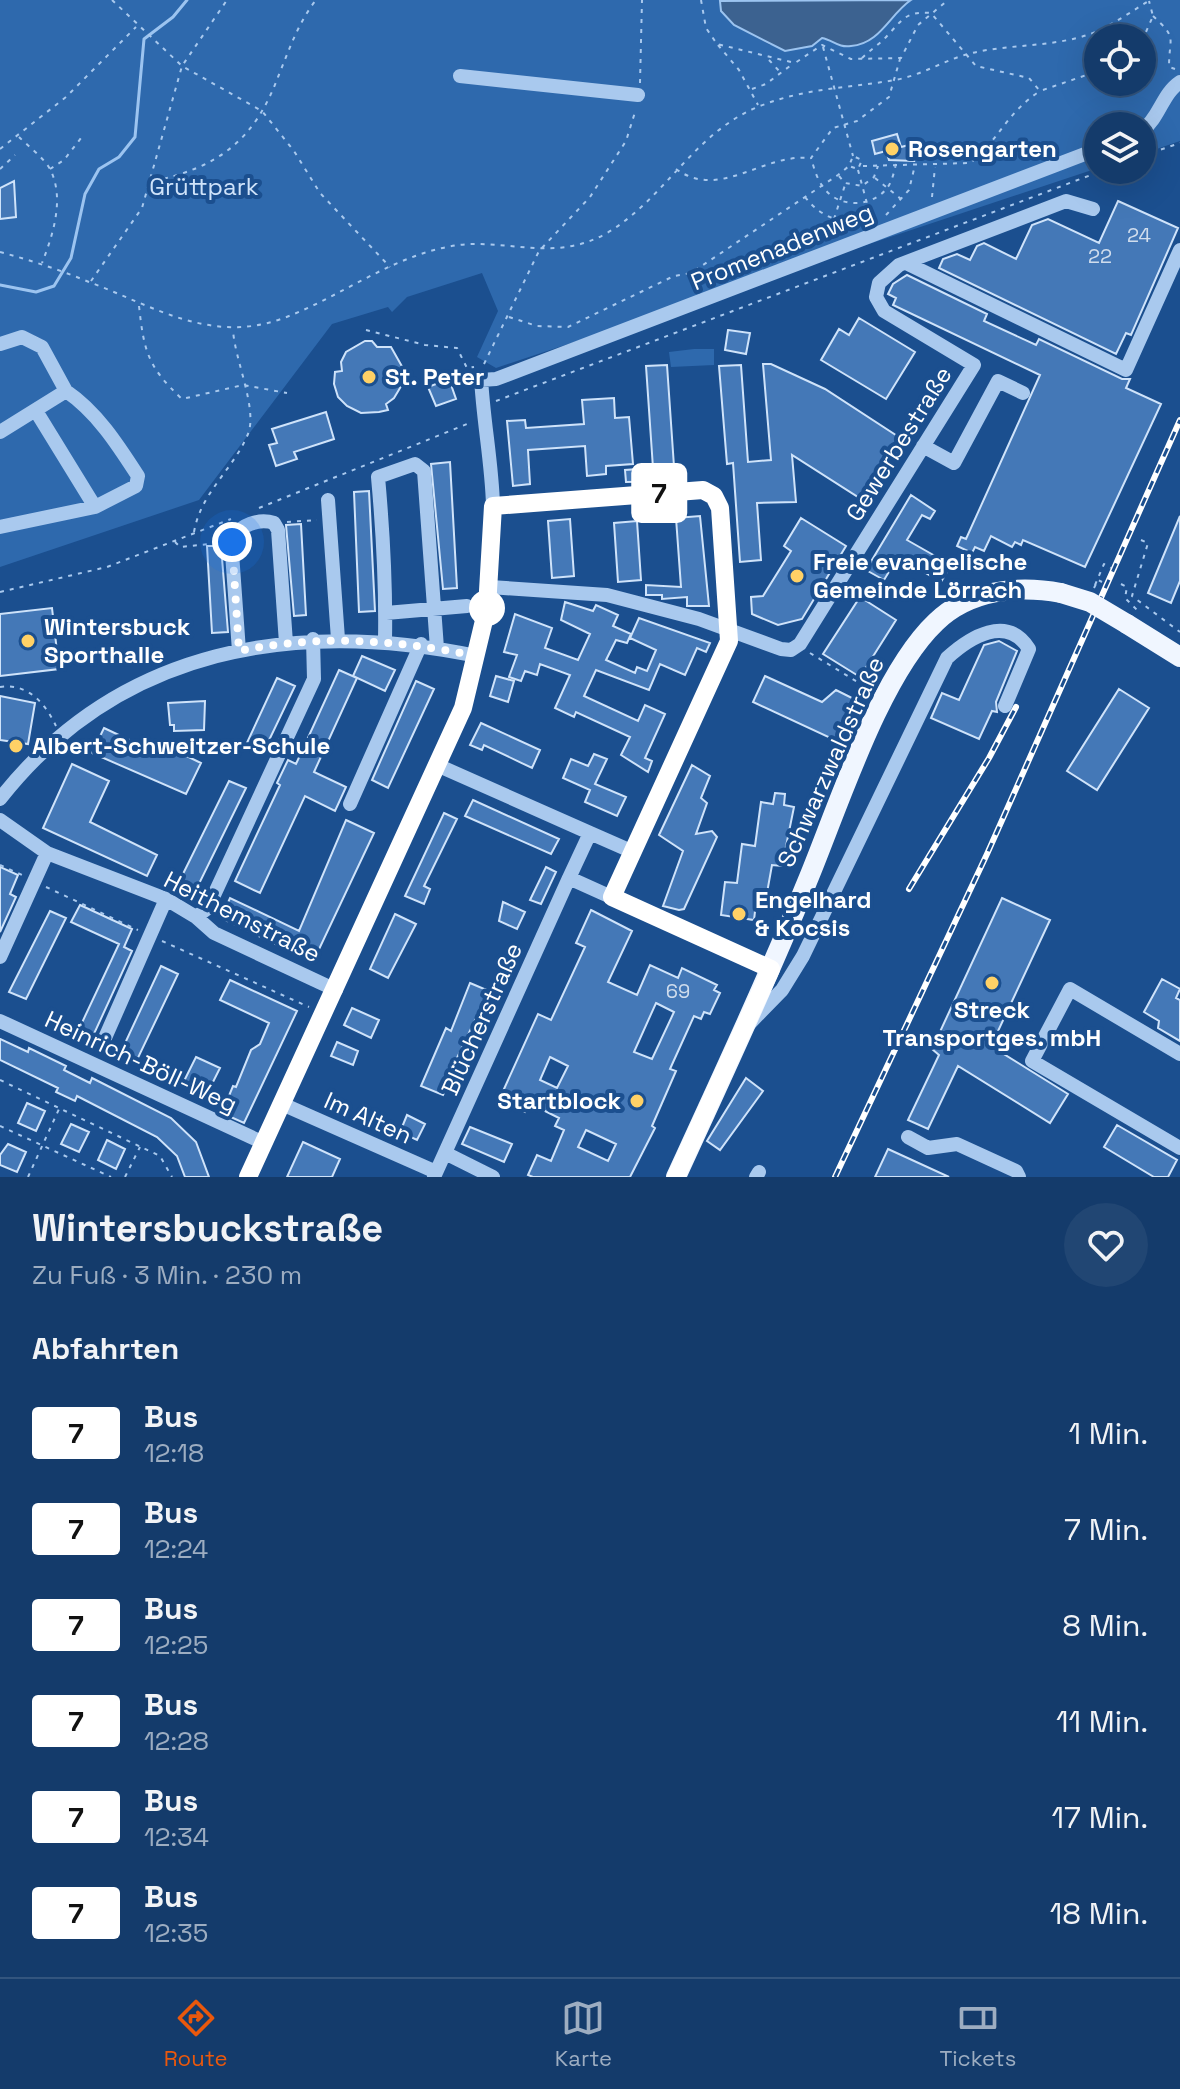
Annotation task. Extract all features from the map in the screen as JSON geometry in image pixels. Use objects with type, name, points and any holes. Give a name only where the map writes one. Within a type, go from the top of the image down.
[{"type":"main road","name":"Schwarzwaldstraße","points":[[676,1177],[771,969],[878,712],[916,642],[938,620],[962,603],[983,595],[1025,589],[1061,593],[1090,602],[1180,657]]},
{"type":"street","points":[[460,76],[638,95]]},
{"type":"street","points":[[1156,118],[1170,89],[1180,82]]},
{"type":"street","name":"Promenadenweg","points":[[493,506],[481,378],[496,379],[700,304],[1084,154]]},
{"type":"street","points":[[906,263],[1066,201],[1093,209]]},
{"type":"street","points":[[906,263],[1126,370],[1180,250]]},
{"type":"street","name":"Gewerbestraße","points":[[800,644],[974,365],[884,311],[876,297],[879,283],[891,271],[906,263]]},
{"type":"street","points":[[0,344],[22,337],[42,347],[66,391],[81,401],[138,476],[136,486],[95,507],[0,527]]},
{"type":"street","points":[[923,446],[954,463],[998,381],[1023,393]]},
{"type":"street","points":[[0,432],[66,391]]},
{"type":"street","points":[[36,411],[95,507]]},
{"type":"street","points":[[385,640],[378,477],[415,464],[424,471],[437,648]]},
{"type":"street","points":[[248,1177],[463,708],[490,587],[493,506],[703,490],[714,496],[720,508],[729,641],[612,897]]},
{"type":"street","points":[[328,500],[338,639]]},
{"type":"street","points":[[239,651],[232,542],[236,531],[256,522],[274,523],[278,530],[286,643]]},
{"type":"street","points":[[490,587],[607,595],[729,630],[781,649],[791,650],[800,644]]},
{"type":"street","points":[[386,613],[467,606]]},
{"type":"street","points":[[744,1031],[782,990],[803,956],[947,658],[974,637],[991,631],[1015,634],[1029,649],[1005,706]]},
{"type":"street","points":[[0,799],[20,773],[98,710],[156,676],[239,651],[313,639],[338,639],[421,644],[477,656]]},
{"type":"street","points":[[196,917],[208,908],[314,679],[313,639]]},
{"type":"street","points":[[350,804],[421,644]]},
{"type":"street","points":[[437,765],[631,851]]},
{"type":"street","name":"Heithemstraße","points":[[0,820],[47,853],[166,899],[196,917],[214,933],[336,990]]},
{"type":"street","name":"Blücherstraße","points":[[435,1174],[590,833]]},
{"type":"street","points":[[0,957],[47,853]]},
{"type":"street","points":[[569,878],[771,969]]},
{"type":"street","points":[[101,1047],[166,899]]},
{"type":"street","points":[[1180,1054],[1070,989],[1032,1061],[1180,1148]]},
{"type":"street","name":"Heinrich-Böll-Weg","points":[[0,1021],[264,1143]]},
{"type":"street","name":"Im Alten","points":[[282,1104],[435,1174]]},
{"type":"street","points":[[908,1137],[928,1148],[957,1144],[1016,1171],[1019,1177]]},
{"type":"street","points":[[445,1153],[493,1177]]},
{"type":"path","points":[[112,0],[154,43],[182,66],[262,111],[294,151],[320,193],[390,267]]},
{"type":"path","points":[[90,282],[142,208],[153,182],[169,103],[182,66],[227,0]]},
{"type":"path","points":[[153,182],[206,167],[232,148],[262,111],[297,29],[316,0]]},
{"type":"path","points":[[366,330],[425,345],[457,348],[467,368],[487,363],[539,251],[590,197],[626,141],[638,95],[642,0]]},
{"type":"path","points":[[701,0],[706,28],[751,89],[759,106]]},
{"type":"path","points":[[811,158],[833,128],[873,112],[889,97],[901,58],[914,32],[948,0]]},
{"type":"path","points":[[0,252],[90,282],[139,305],[213,328],[233,329],[281,319],[390,267],[450,246],[539,251],[604,234],[637,213],[676,169],[721,126],[759,106],[803,92],[896,80],[968,54],[1058,41],[1100,31],[1149,0],[1153,16],[1170,30],[1173,40],[1169,67],[1180,70]]},
{"type":"path","points":[[931,13],[976,66],[1029,78],[1040,91]]},
{"type":"path","points":[[861,59],[906,14],[931,13]]},
{"type":"path","points":[[1149,24],[1153,16]]},
{"type":"path","points":[[0,149],[66,97],[136,26]]},
{"type":"path","points":[[717,44],[744,48],[768,59],[795,63]]},
{"type":"path","points":[[822,45],[851,59],[901,58]]},
{"type":"path","points":[[751,89],[782,73],[822,45]]},
{"type":"path","points":[[509,317],[537,326],[568,327],[674,276],[691,273],[849,166],[853,156],[822,45]]},
{"type":"path","points":[[768,59],[782,73]]},
{"type":"path","points":[[861,166],[970,163],[981,155],[1018,105],[1040,91],[1084,76]]},
{"type":"path","points":[[17,135],[49,169],[55,190],[56,218],[42,264]]},
{"type":"path","points":[[49,169],[64,160],[81,138]]},
{"type":"path","points":[[1156,151],[1180,143]]},
{"type":"path","points":[[0,169],[15,155]]},
{"type":"path","points":[[853,156],[862,160],[858,169]]},
{"type":"path","points":[[676,169],[699,179],[718,180],[776,160],[811,158]]},
{"type":"path","points":[[811,158],[821,186],[841,201],[866,203],[888,188],[896,164]]},
{"type":"path","points":[[838,175],[845,183],[862,186],[874,177],[878,164]]},
{"type":"path","points":[[805,196],[822,214],[834,219],[872,222],[883,218],[903,201],[914,179],[915,165]]},
{"type":"path","points":[[849,166],[858,169]]},
{"type":"path","points":[[933,211],[935,166]]},
{"type":"path","points":[[858,169],[872,222]]},
{"type":"path","points":[[874,177],[903,201]]},
{"type":"path","points":[[494,402],[1084,178]]},
{"type":"path","points":[[834,219],[845,183]]},
{"type":"path","points":[[139,305],[142,335],[155,373],[182,399],[243,385],[287,393]]},
{"type":"path","points":[[194,533],[198,510],[249,433],[250,415],[233,329]]},
{"type":"path","points":[[274,523],[329,519]]},
{"type":"path","points":[[1121,584],[1127,587],[1128,602],[1148,543],[1141,540]]},
{"type":"path","points":[[174,541],[180,547],[232,542]]},
{"type":"path","points":[[1094,589],[1098,580],[1102,582],[1098,590],[1093,588],[1104,564],[1110,567],[1105,573]]},
{"type":"path","points":[[1132,596],[1180,632]]},
{"type":"path","points":[[800,644],[872,691]]},
{"type":"path","points":[[0,687],[8,686],[35,695],[47,706],[61,737]]},
{"type":"path","points":[[0,1080],[141,1145],[160,1156],[172,1177]]},
{"type":"path","points":[[28,1177],[60,1108]]},
{"type":"path","points":[[0,1126],[111,1177]]},
{"type":"path","points":[[125,1177],[141,1145]]},
{"type":"green space","name":"Grüttpark","points":[[0,0],[720,0],[734,25],[770,45],[822,38],[852,46],[872,36],[911,0],[1180,0],[1180,141],[1156,149],[1156,112],[1084,112],[1084,173],[496,368],[477,357],[498,311],[482,273],[407,297],[392,312],[388,307],[332,324],[199,500],[0,567]]},
{"type":"green space","points":[[714,349],[714,365],[671,367],[669,352]]},
{"type":"shaded area","points":[[911,0],[877,34],[861,44],[843,46],[822,38],[812,46],[785,51],[734,25],[721,11],[720,1]]},
{"type":"building","name":"Rosengarten","points":[[897,134],[901,147],[909,145],[914,161],[889,160],[886,151],[875,154],[872,141]]},
{"type":"building","points":[[14,181],[16,217],[0,219],[0,188]]},
{"type":"building","points":[[1118,201],[1178,228],[1131,335],[1126,333],[1116,354],[939,268],[943,259],[957,254],[970,260],[977,246],[984,243],[1016,259],[1032,225],[1048,219],[1099,243]]},
{"type":"building","points":[[907,275],[987,314],[984,321],[1036,345],[1039,339],[1122,379],[1130,379],[1126,388],[1161,404],[1085,567],[1023,540],[1021,545],[1015,542],[1012,547],[991,536],[984,551],[975,547],[972,553],[957,546],[961,537],[966,539],[1040,375],[893,305],[896,298],[888,294],[893,284]]},
{"type":"building","points":[[859,318],[915,352],[886,399],[821,360],[839,329],[849,335]]},
{"type":"building","points":[[728,330],[750,333],[746,354],[725,350]]},
{"type":"building","name":"St. Peter","points":[[365,341],[372,341],[377,347],[391,347],[404,370],[403,383],[394,398],[386,404],[388,410],[361,413],[338,397],[334,384],[335,372],[342,371],[341,362],[346,352]]},
{"type":"building","points":[[763,364],[771,364],[825,389],[908,443],[869,504],[792,455],[796,502],[757,503],[761,560],[740,562],[733,463],[727,464],[719,366],[741,365],[748,462],[771,460]]},
{"type":"building","points":[[667,365],[675,481],[626,482],[625,470],[653,468],[646,366]]},
{"type":"building","points":[[449,379],[456,399],[436,406],[428,387]]},
{"type":"building","points":[[614,398],[615,418],[629,417],[633,464],[606,466],[606,474],[587,476],[585,446],[528,450],[530,484],[513,486],[507,421],[525,420],[526,428],[584,424],[582,400]]},
{"type":"building","points":[[326,412],[334,439],[294,452],[297,459],[276,466],[269,445],[277,443],[272,429]]},
{"type":"building","points":[[450,462],[457,588],[443,589],[431,464]]},
{"type":"building","points":[[369,491],[375,611],[359,612],[354,492]]},
{"type":"building","points":[[911,495],[935,511],[930,519],[922,515],[907,540],[951,565],[941,582],[898,557],[884,580],[866,570]]},
{"type":"building","points":[[700,516],[709,606],[687,606],[687,597],[662,599],[662,595],[646,595],[646,585],[681,587],[676,518]]},
{"type":"building","points":[[1180,516],[1180,581],[1171,603],[1148,593]]},
{"type":"building","points":[[801,518],[846,546],[802,619],[778,625],[752,614],[751,597],[763,596],[791,551],[784,546]]},
{"type":"building","points":[[570,519],[574,576],[552,578],[548,521]]},
{"type":"building","points":[[637,521],[641,580],[618,582],[614,523]]},
{"type":"building","points":[[301,524],[306,615],[294,616],[286,525]]},
{"type":"building","points":[[207,546],[221,546],[228,632],[212,633]]},
{"type":"building","points":[[860,597],[896,620],[860,677],[823,654]]},
{"type":"building","points":[[565,602],[593,611],[596,605],[618,615],[613,626],[631,634],[627,643],[616,640],[606,660],[635,673],[637,667],[647,671],[656,650],[630,638],[639,618],[710,643],[706,652],[697,648],[685,675],[660,664],[649,690],[596,670],[584,696],[638,721],[645,705],[665,714],[645,758],[652,761],[648,772],[621,755],[630,737],[576,712],[574,717],[555,708],[570,675],[540,664],[537,675],[525,671],[521,681],[509,677],[517,655],[504,652],[515,614],[552,628],[545,648],[578,660],[590,634],[561,620]]},
{"type":"building","name":"Wintersbuck Sporthalle","points":[[52,608],[59,669],[0,676],[0,614]]},
{"type":"building","points":[[999,641],[1017,651],[996,702],[997,712],[992,711],[979,739],[931,718],[942,693],[959,700],[984,645]]},
{"type":"building","points":[[362,656],[395,670],[385,691],[353,676]]},
{"type":"building","points":[[339,670],[357,678],[314,772],[346,787],[335,811],[305,796],[260,893],[235,881],[280,785],[277,783],[288,760],[296,764]]},
{"type":"building","points":[[496,676],[514,681],[508,702],[490,696]]},
{"type":"building","points":[[765,676],[822,702],[836,690],[858,701],[839,742],[753,702]]},
{"type":"building","points":[[277,678],[295,686],[262,755],[245,747]]},
{"type":"building","points":[[416,681],[434,689],[388,788],[372,780]]},
{"type":"building","points":[[1119,689],[1149,708],[1097,790],[1067,771]]},
{"type":"building","points":[[0,696],[35,703],[28,744],[0,740]]},
{"type":"building","points":[[205,701],[204,730],[174,731],[174,725],[170,725],[168,703]]},
{"type":"building","points":[[481,723],[540,750],[532,768],[484,745],[482,750],[470,745]]},
{"type":"building","points":[[104,728],[163,756],[168,747],[201,763],[186,794],[92,753]]},
{"type":"building","points":[[594,754],[607,759],[595,784],[626,797],[617,816],[585,802],[590,790],[563,778],[571,759],[588,766]]},
{"type":"building","points":[[72,764],[109,781],[90,822],[157,855],[147,876],[43,828]]},
{"type":"building","points":[[692,765],[710,776],[701,798],[707,803],[696,834],[712,831],[717,837],[684,909],[679,910],[663,906],[683,851],[659,835]]},
{"type":"building","points":[[229,781],[246,788],[192,898],[175,890]]},
{"type":"building","points":[[775,793],[785,794],[784,805],[794,807],[782,866],[772,865],[765,904],[756,903],[754,920],[721,915],[725,882],[737,883],[742,844],[755,846],[761,802],[773,804]]},
{"type":"building","points":[[473,800],[559,839],[551,854],[465,816]]},
{"type":"building","points":[[444,813],[457,819],[424,886],[430,889],[424,904],[405,896]]},
{"type":"building","points":[[346,820],[374,833],[313,962],[221,918],[230,898],[299,931]]},
{"type":"building","points":[[0,867],[18,875],[10,894],[16,897],[0,932]]},
{"type":"building","points":[[546,867],[556,872],[541,904],[530,900]]},
{"type":"building","name":"Streck Transportges. mbH","points":[[1002,898],[1050,920],[991,1046],[1068,1094],[1050,1123],[958,1066],[928,1129],[908,1120],[939,1055],[932,1049]]},
{"type":"building","points":[[503,902],[525,912],[517,929],[499,921]]},
{"type":"building","points":[[80,905],[132,929],[124,947],[132,951],[93,1036],[79,1029],[119,944],[71,922]]},
{"type":"building","points":[[591,910],[632,931],[608,982],[637,995],[650,965],[678,978],[682,968],[717,985],[714,990],[720,993],[710,1014],[704,1012],[701,1019],[694,1016],[670,1069],[676,1071],[652,1126],[655,1128],[630,1177],[528,1175],[537,1155],[551,1161],[564,1130],[555,1126],[559,1118],[529,1103],[525,1112],[499,1100],[538,1014],[551,1020],[585,947],[576,943]],"holes":[[[656,1003],[674,1012],[652,1059],[634,1052]],[[550,1057],[568,1066],[557,1088],[540,1080]],[[586,1130],[616,1144],[608,1161],[578,1147]]]},
{"type":"building","points":[[50,911],[66,918],[26,999],[9,992]]},
{"type":"building","points":[[395,914],[416,924],[388,978],[370,969]]},
{"type":"building","points":[[161,966],[178,974],[136,1062],[120,1054]]},
{"type":"building","points":[[1162,979],[1180,989],[1176,998],[1180,1000],[1180,1041],[1158,1028],[1159,1021],[1144,1012]]},
{"type":"building","points":[[230,980],[297,1011],[244,1123],[224,1114],[229,1104],[226,1103],[251,1050],[260,1044],[269,1023],[220,1000]]},
{"type":"building","points":[[470,983],[489,991],[445,1083],[448,1084],[443,1095],[421,1086],[446,1028],[451,1031]]},
{"type":"building","points":[[352,1008],[379,1020],[371,1038],[344,1025]]},
{"type":"building","points":[[0,1039],[28,1052],[29,1048],[66,1066],[64,1070],[90,1083],[92,1078],[171,1118],[196,1142],[209,1177],[185,1177],[177,1156],[157,1137],[77,1096],[75,1101],[56,1092],[58,1088],[0,1060]]},
{"type":"building","points":[[337,1042],[358,1051],[353,1065],[331,1056]]},
{"type":"building","points":[[196,1057],[220,1068],[208,1092],[184,1081]]},
{"type":"building","points":[[746,1078],[763,1091],[720,1150],[707,1141]]},
{"type":"building","points":[[27,1103],[45,1111],[36,1131],[18,1123]]},
{"type":"building","points":[[407,1115],[425,1124],[417,1140],[400,1132]]},
{"type":"building","points":[[71,1124],[89,1132],[79,1152],[61,1144]]},
{"type":"building","points":[[1117,1125],[1177,1160],[1168,1177],[1154,1177],[1104,1147]]},
{"type":"building","points":[[470,1127],[512,1144],[504,1162],[462,1144]]},
{"type":"building","points":[[107,1140],[125,1149],[116,1169],[98,1160]]},
{"type":"building","points":[[303,1142],[340,1159],[332,1177],[287,1177]]},
{"type":"building","points":[[8,1144],[26,1152],[17,1172],[0,1165],[0,1155]]},
{"type":"building","points":[[888,1149],[949,1177],[875,1177]]},
{"type":"waterway","points":[[0,285],[36,292],[54,286],[71,258],[85,194],[99,169],[119,157],[135,137],[144,39],[173,17],[187,0]]},
{"type":"railway","points":[[835,1177],[987,854],[1180,420]]},
{"type":"railway","points":[[909,889],[989,758],[1016,707]]},
{"type":"bus line","name":"7","points":[[248,1177],[341,980],[463,708],[487,608],[493,506],[703,490],[714,496],[720,508],[729,641],[612,897],[771,969],[676,1177]]},
{"type":"place","name":"Rosengarten","points":[[892,149]]},
{"type":"place","name":"St. Peter","points":[[369,377]]},
{"type":"place","name":"Freie evangelische Gemeinde Lörrach","points":[[797,576]]},
{"type":"place","name":"Wintersbuck Sporthalle","points":[[28,641]]},
{"type":"place","name":"Albert-Schweitzer-Schule","points":[[16,746]]},
{"type":"place","name":"Engelhard & Kocsis","points":[[739,914]]},
{"type":"place","name":"Streck Transportges. mbH","points":[[992,983]]},
{"type":"place","name":"Startblock","points":[[637,1101]]},
{"type":"route","points":[[232,542],[239,651],[313,639],[367,639],[421,644],[477,656],[487,608]]}]
